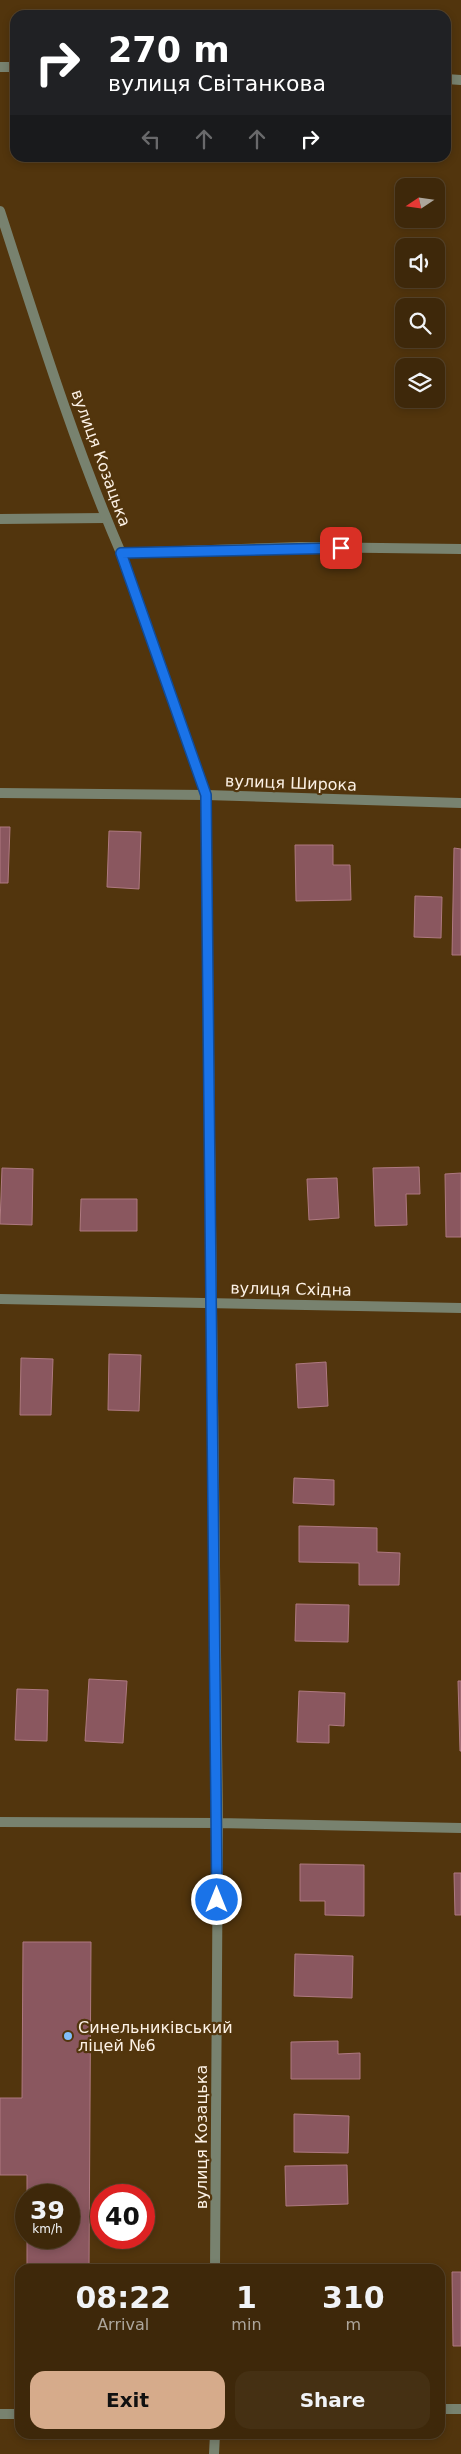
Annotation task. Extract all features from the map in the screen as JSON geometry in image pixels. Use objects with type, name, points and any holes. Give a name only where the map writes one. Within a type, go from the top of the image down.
[{"type":"street","name":"вулиця Козацька","points":[[0,211],[37,326],[106,518],[121,553],[206,795],[218,1823],[215,2264]]},
{"type":"street","points":[[0,519],[106,518]]},
{"type":"street","points":[[121,553],[301,547],[461,549]]},
{"type":"street","name":"вулиця Широка","points":[[0,793],[206,795],[461,803]]},
{"type":"street","name":"вулиця Східна","points":[[0,1299],[461,1308]]},
{"type":"street","points":[[0,1822],[218,1823],[461,1828]]},
{"type":"street","points":[[445,2409],[461,2409]]},
{"type":"street","points":[[0,2414],[15,2414]]},
{"type":"street","points":[[214,2439],[214,2454]]},
{"type":"building","points":[[0,827],[10,827],[8,883],[0,883]]},
{"type":"building","points":[[109,831],[141,832],[139,889],[107,887]]},
{"type":"building","points":[[295,845],[333,845],[333,865],[350,865],[351,900],[296,901]]},
{"type":"building","points":[[454,848],[461,849],[461,955],[452,955]]},
{"type":"building","points":[[415,896],[442,897],[441,938],[414,937]]},
{"type":"building","points":[[419,1167],[420,1194],[406,1194],[407,1225],[375,1226],[373,1168]]},
{"type":"building","points":[[2,1168],[33,1169],[32,1225],[0,1224]]},
{"type":"building","points":[[461,1173],[461,1237],[446,1237],[445,1174]]},
{"type":"building","points":[[337,1178],[339,1218],[309,1220],[307,1179]]},
{"type":"building","points":[[81,1199],[137,1199],[137,1231],[80,1231]]},
{"type":"building","points":[[109,1354],[141,1355],[139,1411],[108,1410]]},
{"type":"building","points":[[21,1358],[53,1359],[51,1415],[20,1415]]},
{"type":"building","points":[[326,1362],[328,1406],[298,1408],[296,1364]]},
{"type":"building","points":[[294,1478],[334,1480],[334,1505],[293,1503]]},
{"type":"building","points":[[299,1526],[377,1528],[377,1552],[400,1553],[399,1585],[359,1585],[359,1563],[299,1562]]},
{"type":"building","points":[[296,1604],[349,1605],[348,1642],[295,1641]]},
{"type":"building","points":[[89,1679],[127,1681],[123,1743],[85,1741]]},
{"type":"building","points":[[458,1681],[461,1681],[461,1751],[460,1751]]},
{"type":"building","points":[[17,1689],[48,1690],[47,1741],[15,1740]]},
{"type":"building","points":[[299,1691],[345,1693],[344,1726],[329,1725],[329,1743],[297,1742]]},
{"type":"building","points":[[300,1864],[364,1865],[364,1916],[325,1915],[325,1901],[300,1901]]},
{"type":"building","points":[[454,1873],[461,1873],[461,1915],[455,1915]]},
{"type":"building","points":[[23,1942],[91,1942],[89,2264],[27,2264],[27,2249],[80,2249],[80,2184],[27,2184],[27,2175],[0,2175],[0,2098],[22,2098]]},
{"type":"building","points":[[295,1954],[353,1956],[352,1998],[294,1996]]},
{"type":"building","points":[[338,2041],[338,2054],[360,2053],[360,2079],[291,2079],[291,2042]]},
{"type":"building","points":[[294,2114],[349,2116],[348,2153],[294,2152]]},
{"type":"building","points":[[347,2165],[348,2204],[286,2206],[285,2166]]},
{"type":"building","points":[[452,2272],[461,2272],[461,2346],[453,2346]]},
{"type":"place","name":"Синельниківський ліцей №6","points":[[68,2036]]},
{"type":"route","points":[[217,1900],[218,1804],[206,795],[121,553],[301,547],[341,548]]}]
